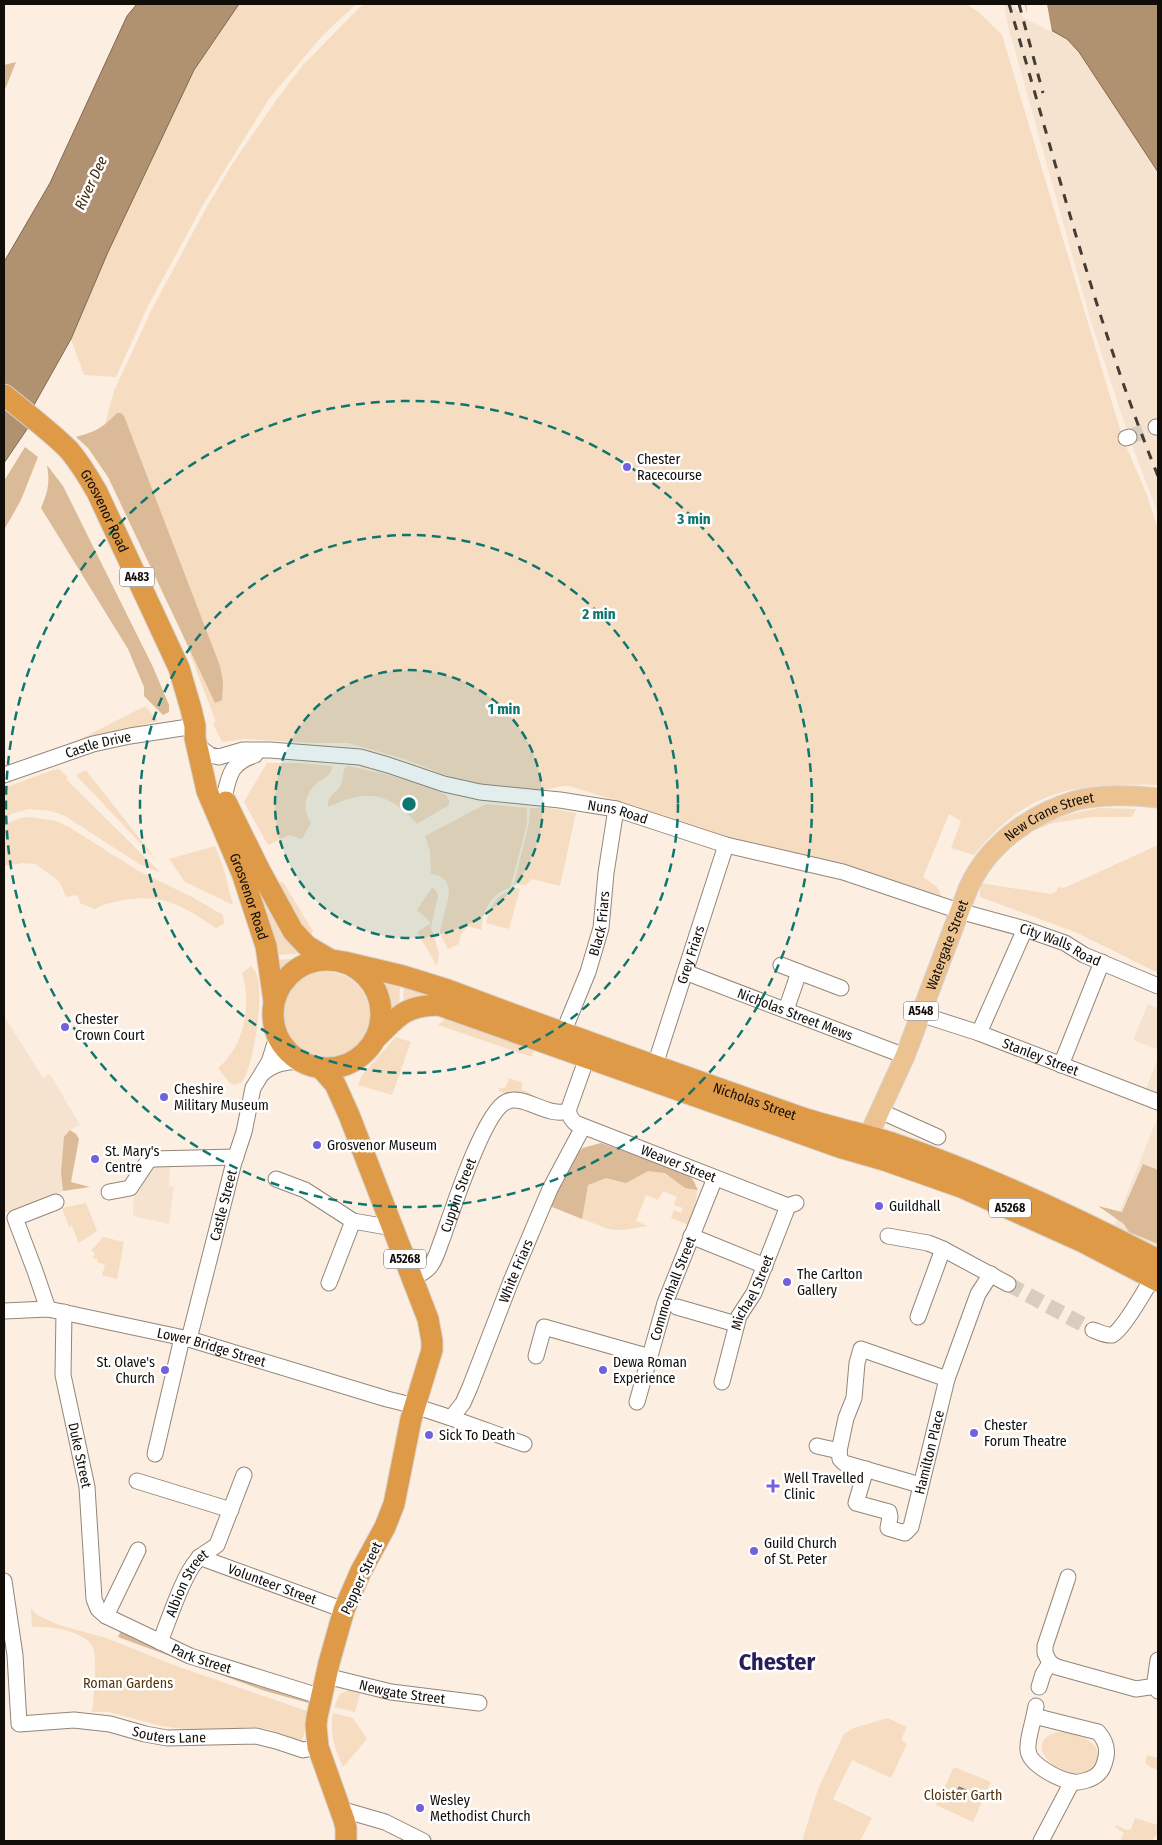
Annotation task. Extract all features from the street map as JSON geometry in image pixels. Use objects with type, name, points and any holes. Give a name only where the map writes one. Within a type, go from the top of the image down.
[{"type":"highway","name":"Grosvenor Road","points":[[4,395],[46,428],[70,452],[97,492],[179,668],[196,736],[206,791],[242,873],[266,946],[274,1001]]},
{"type":"highway","name":"Grosvenor Road","points":[[196,736],[259,869],[293,931],[307,946],[337,960]]},
{"type":"highway","name":"A5268","points":[[349,1115],[348,1094],[350,1079],[359,1057],[375,1039],[380,1024],[381,1009],[377,993],[369,980],[358,969],[337,960],[314,960],[300,966],[288,975],[279,987],[272,1013],[277,1037],[287,1051],[300,1061],[321,1068],[341,1066],[359,1057]]},
{"type":"highway","name":"Nicholas Street","points":[[337,960],[403,976],[448,990],[563,1033],[590,1050],[728,1108],[864,1145],[890,1143],[939,1160],[1094,1228],[1157,1272]]},
{"type":"highway","name":"Nicholas Street","points":[[375,1039],[402,1013],[420,1005],[439,1005],[590,1050],[655,1065],[805,1118],[1083,1242],[1157,1272]]},
{"type":"highway","name":"A5268","points":[[321,1068],[335,1084],[349,1115],[428,1319],[432,1350],[416,1406]]},
{"type":"highway","name":"Pepper Street","points":[[344,1826],[322,1763],[316,1725],[326,1676],[344,1610],[361,1571],[385,1527],[394,1504],[411,1419],[416,1406]]},
{"type":"main road","name":"New Crane Street","points":[[968,889],[972,879],[989,855],[1008,836],[1028,822],[1053,810],[1075,801],[1096,798],[1144,796],[1158,798]]},
{"type":"main road","name":"Watergate Street","points":[[864,1145],[905,1056],[968,889]]},
{"type":"main road","points":[[880,1110],[882,1132],[890,1143]]},
{"type":"street","name":"Castle Drive","points":[[4,776],[93,744],[130,736],[196,736]]},
{"type":"street","name":"Nuns Road","points":[[196,736],[210,755],[219,757],[243,750],[270,750],[360,757],[444,784],[480,792],[560,800],[616,810],[726,845],[843,872],[959,911]]},
{"type":"street","name":"Nuns Road","points":[[224,798],[228,778],[238,763],[244,758],[270,750]]},
{"type":"street","name":"Black Friars","points":[[563,1033],[588,972],[601,928],[606,873],[616,810]]},
{"type":"street","name":"Grey Friars","points":[[655,1065],[726,845]]},
{"type":"street","name":"City Walls Road","points":[[959,911],[1025,929],[1065,943],[1084,955],[1158,986]]},
{"type":"street","points":[[980,1033],[1025,929]]},
{"type":"street","points":[[1061,1065],[1102,962]]},
{"type":"street","points":[[781,965],[841,988]]},
{"type":"street","name":"Nicholas Street Mews","points":[[685,972],[905,1056]]},
{"type":"street","points":[[786,1010],[799,972]]},
{"type":"street","name":"Stanley Street","points":[[920,1014],[980,1033],[1158,1102]]},
{"type":"street","name":"Castle Street","points":[[155,1454],[244,1132],[253,1088],[273,1054],[277,1037]]},
{"type":"street","points":[[568,1111],[590,1050]]},
{"type":"street","points":[[260,1075],[274,1065],[300,1061]]},
{"type":"street","name":"Cuppin Street","points":[[413,1279],[432,1264],[478,1145],[499,1106],[506,1101],[513,1100],[551,1113],[561,1114],[568,1111]]},
{"type":"street","points":[[880,1110],[938,1137]]},
{"type":"street","name":"Weaver Street","points":[[568,1111],[571,1118],[583,1127],[715,1178],[792,1205]]},
{"type":"street","name":"White Friars","points":[[452,1417],[463,1403],[470,1388],[527,1242],[550,1189],[583,1127]]},
{"type":"street","points":[[109,1192],[130,1188],[148,1161],[153,1159],[235,1160]]},
{"type":"street","name":"Commonhall Street","points":[[637,1402],[665,1304],[715,1178]]},
{"type":"street","points":[[276,1179],[305,1190],[352,1221],[393,1228]]},
{"type":"street","points":[[48,1309],[15,1218],[56,1202]]},
{"type":"street","name":"Michael Street","points":[[722,1382],[739,1316],[754,1293],[792,1205]]},
{"type":"street","points":[[329,1283],[352,1221]]},
{"type":"street","points":[[691,1236],[765,1266]]},
{"type":"street","points":[[888,1236],[928,1243],[943,1249],[1008,1284]]},
{"type":"street","points":[[918,1317],[943,1249]]},
{"type":"street","points":[[1093,1330],[1107,1335],[1113,1335],[1117,1332],[1157,1272]]},
{"type":"street","name":"Hamilton Place","points":[[866,1469],[856,1503],[889,1512],[888,1528],[905,1533],[911,1527],[947,1379],[978,1294],[991,1274]]},
{"type":"street","points":[[677,1307],[736,1324]]},
{"type":"street","name":"Lower Bridge Street","points":[[4,1311],[48,1309],[186,1338],[369,1394],[452,1417],[524,1444]]},
{"type":"street","name":"Duke Street","points":[[64,1312],[63,1376],[87,1486],[94,1599]]},
{"type":"street","points":[[536,1356],[544,1327],[650,1357]]},
{"type":"street","points":[[920,1485],[844,1463],[840,1459],[839,1451],[846,1418],[854,1398],[857,1363],[861,1349],[864,1349],[947,1379]]},
{"type":"street","points":[[816,1446],[839,1451]]},
{"type":"street","name":"Albion Street","points":[[160,1642],[190,1569],[200,1557],[217,1545],[244,1475]]},
{"type":"street","points":[[137,1481],[231,1510]]},
{"type":"street","points":[[106,1616],[138,1550]]},
{"type":"street","name":"Volunteer Street","points":[[200,1557],[344,1610]]},
{"type":"street","points":[[1068,1577],[1045,1646],[1045,1653],[1050,1663],[1057,1667],[1136,1689],[1157,1689],[1155,1676],[1158,1660]]},
{"type":"street","name":"Souters Lane","points":[[4,1581],[15,1654],[19,1724],[74,1720],[110,1724],[167,1738],[256,1736],[303,1750],[318,1747]]},
{"type":"street","name":"Park Street","points":[[94,1599],[98,1609],[106,1616],[190,1656],[322,1697]]},
{"type":"street","points":[[1039,1687],[1043,1674],[1050,1663]]},
{"type":"street","name":"Newgate Street","points":[[326,1676],[391,1692],[479,1703]]},
{"type":"street","points":[[1035,1711],[1098,1732],[1101,1736],[1107,1750],[1102,1770],[1092,1778],[1072,1782],[1042,1768],[1032,1760],[1028,1750],[1035,1711]]},
{"type":"street","points":[[1041,1841],[1072,1782]]},
{"type":"street","points":[[344,1826],[366,1816],[385,1822],[423,1841]]},
{"type":"shaded area","points":[[1004,4],[1012,4],[1052,29],[1067,39],[1079,52],[1158,172],[1158,514],[1129,437],[1091,322],[1008,26]]},
{"type":"shaded area","points":[[16,62],[4,92],[4,65]]},
{"type":"shaded area","points":[[117,413],[121,413],[124,416],[220,666],[223,682],[222,700],[215,703],[108,477],[88,448],[76,437],[99,428]]},
{"type":"shaded area","points":[[25,447],[38,457],[21,500],[4,530],[4,481]]},
{"type":"shaded area","points":[[47,465],[63,486],[153,667],[169,705],[169,712],[163,715],[144,696],[144,687],[128,649],[41,508],[48,487]]},
{"type":"shaded area","points":[[1148,1004],[1158,1008],[1157,1049],[1133,1040]]},
{"type":"shaded area","points":[[4,1016],[43,1078],[50,1074],[80,1125],[70,1130],[64,1137],[61,1172],[63,1191],[17,1212],[4,1212]]},
{"type":"shaded area","points":[[1158,1058],[1158,1111],[1140,1104]]},
{"type":"shaded area","points":[[1158,1116],[1158,1254],[1112,1231]]},
{"type":"shaded area","points":[[70,1130],[79,1139],[71,1182],[90,1187],[63,1191],[61,1172],[64,1137]]},
{"type":"shaded area","points":[[601,1143],[690,1175],[698,1190],[685,1188],[665,1173],[648,1171],[626,1183],[606,1178],[588,1185],[582,1219],[550,1206],[574,1156],[583,1148]]},
{"type":"shaded area","points":[[1143,1164],[1158,1170],[1158,1244],[1129,1232],[1124,1224],[1098,1206],[1122,1212]]},
{"type":"shaded area","points":[[170,1165],[169,1186],[174,1187],[169,1224],[133,1216],[134,1193],[139,1190],[146,1174],[153,1166]]},
{"type":"shaded area","points":[[122,1628],[314,1698],[312,1704],[265,1691],[118,1637]]},
{"type":"green space","points":[[239,4],[356,4],[322,36],[269,99],[204,203],[148,306],[116,377],[84,375],[71,339],[108,252],[194,70]]},
{"type":"green space","name":"Chester Racecourse","points":[[363,4],[966,4],[980,13],[1002,35],[1123,439],[1147,495],[1158,529],[1158,785],[1102,786],[1056,794],[1014,815],[994,832],[974,855],[951,848],[961,821],[949,814],[923,877],[937,887],[942,896],[848,866],[799,856],[730,838],[569,786],[544,790],[486,786],[453,778],[404,759],[348,743],[245,739],[222,742],[213,723],[216,722],[104,428],[114,391],[152,309],[205,210],[233,163],[303,65]]},
{"type":"green space","points":[[145,706],[158,721],[69,745]]},
{"type":"green space","points":[[267,763],[332,766],[330,774],[315,785],[308,795],[305,806],[311,823],[302,839],[289,835],[268,845],[244,802]]},
{"type":"green space","points":[[348,766],[393,776],[433,789],[446,795],[449,805],[417,824],[396,805],[376,796],[354,797],[328,807],[330,797],[340,786],[344,769]]},
{"type":"green space","points":[[59,769],[68,777],[66,779],[161,873],[139,864],[65,816],[51,811],[29,809],[4,816],[4,788]]},
{"type":"green space","points":[[86,770],[89,774],[158,862],[76,775]]},
{"type":"green space","points":[[486,804],[527,808],[527,824],[510,888],[498,894],[489,904],[483,916],[482,930],[467,926],[460,936],[459,944],[448,949],[440,933],[449,889],[444,879],[431,874],[430,851],[425,836]]},
{"type":"green space","points":[[530,808],[549,808],[576,813],[560,886],[532,879],[526,885],[514,884],[529,823]]},
{"type":"green space","points":[[1100,808],[1136,809],[1132,817],[1093,817],[1053,823],[1019,836],[1039,825],[1058,818]]},
{"type":"green space","points":[[31,817],[56,821],[69,827],[137,870],[192,897],[223,915],[224,924],[216,928],[184,908],[163,900],[151,898],[117,901],[95,909],[80,903],[76,895],[66,897],[59,881],[35,864],[23,863],[4,866],[4,825],[20,818]]},
{"type":"green space","points":[[1158,845],[1158,973],[1075,932],[980,897],[980,883],[1051,894],[1057,891],[1058,887],[1064,888]]},
{"type":"green space","points":[[215,846],[223,867],[233,905],[185,882],[169,859]]},
{"type":"green space","points":[[283,882],[313,931],[309,938],[278,883]]},
{"type":"green space","points":[[432,887],[438,896],[431,927],[439,953],[437,966],[417,932],[431,923],[417,910]]},
{"type":"green space","points":[[514,887],[520,889],[509,929],[486,923],[489,912],[497,898]]},
{"type":"green space","points":[[266,896],[299,952],[296,954],[275,955],[258,900]]},
{"type":"green space","points":[[306,958],[294,964],[277,980],[275,960]]},
{"type":"green space","points":[[251,966],[256,973],[258,982],[259,1012],[257,1029],[246,1075],[241,1083],[234,1085],[230,1083],[218,1068],[227,1059],[240,1037],[246,1012],[245,985],[242,973]]},
{"type":"green space","points":[[326,972],[343,975],[351,979],[363,991],[367,999],[370,1016],[367,1033],[363,1041],[351,1053],[343,1057],[326,1060],[309,1057],[301,1053],[289,1041],[285,1033],[282,1016],[285,999],[289,991],[301,979],[309,975]]},
{"type":"green space","points":[[379,980],[400,984],[399,1009],[390,1017],[388,998]]},
{"type":"green space","points":[[404,985],[442,998],[403,1007]]},
{"type":"green space","points":[[445,1019],[534,1049],[532,1057],[438,1025]]},
{"type":"green space","points":[[396,1037],[411,1042],[392,1095],[358,1085],[362,1075]]},
{"type":"green space","points":[[509,1078],[523,1083],[521,1089],[532,1094],[531,1097],[509,1094],[498,1090],[506,1087]]},
{"type":"green space","points":[[601,1143],[694,1180],[697,1192],[688,1225],[671,1218],[674,1210],[681,1213],[683,1208],[674,1205],[677,1197],[663,1191],[658,1200],[646,1195],[636,1221],[648,1226],[628,1229],[608,1229],[550,1206],[583,1148]]},
{"type":"green space","points":[[86,1203],[97,1231],[79,1243],[72,1226],[69,1227],[62,1208]]},
{"type":"green space","points":[[103,1237],[124,1242],[117,1279],[102,1275],[105,1265],[97,1262],[98,1259],[93,1258],[95,1253],[91,1251]]},
{"type":"green space","points":[[412,1247],[429,1254],[427,1259],[421,1262],[416,1260]]},
{"type":"green space","name":"Roman Gardens","points":[[31,1609],[37,1615],[59,1625],[106,1638],[179,1667],[310,1712],[302,1741],[268,1729],[255,1727],[192,1730],[161,1726],[109,1712],[92,1712],[95,1658],[92,1646],[81,1636],[65,1630],[32,1627]]},
{"type":"green space","points":[[351,1689],[361,1690],[355,1712],[334,1707],[340,1694]]},
{"type":"green space","points":[[333,1713],[353,1718],[367,1739],[343,1767],[334,1741]]},
{"type":"green space","points":[[888,1718],[907,1727],[901,1740],[907,1744],[891,1778],[852,1760],[833,1799],[872,1818],[860,1841],[802,1841],[818,1789],[844,1734],[854,1728]]},
{"type":"green space","points":[[1065,1731],[1087,1739],[1093,1744],[1098,1753],[1098,1758],[1094,1767],[1090,1770],[1079,1773],[1068,1772],[1050,1762],[1044,1755],[1042,1747],[1044,1740],[1051,1734]]},
{"type":"green space","points":[[1147,1755],[1158,1758],[1158,1770],[1145,1763]]},
{"type":"green space","name":"Cloister Garth","points":[[954,1767],[991,1782],[973,1822],[936,1805]]},
{"type":"green space","points":[[1135,1818],[1158,1825],[1158,1833],[1153,1839],[1154,1841],[1120,1841],[1124,1833],[1115,1827],[1117,1825],[1126,1830],[1131,1829]]},
{"type":"water","name":"River Dee","points":[[137,4],[239,4],[194,70],[108,252],[71,339],[34,405],[38,413],[4,463],[4,262],[50,183],[127,16]]},
{"type":"water","points":[[1015,4],[1157,4],[1158,172],[1079,52],[1067,39],[1026,16]]},
{"type":"water","points":[[959,1787],[969,1791],[965,1800],[955,1796]]},
{"type":"pier","points":[[1012,4],[1025,4],[1027,13],[1026,4],[1047,4],[1052,32],[1024,18]]},
{"type":"tunnel","points":[[1129,437],[1156,427]]},
{"type":"tunnel","points":[[1008,1284],[1093,1330]]},
{"type":"railway","points":[[1009,4],[1096,301],[1115,360],[1158,476]]},
{"type":"railway","points":[[1019,4],[1043,93]]},
{"type":"place","name":"Chester Racecourse","points":[[627,467]]},
{"type":"place","name":"Chester Crown Court","points":[[65,1027]]},
{"type":"place","name":"Cheshire Military Museum","points":[[164,1097]]},
{"type":"place","name":"Grosvenor Museum","points":[[317,1145]]},
{"type":"place","name":"St. Mary's Centre","points":[[95,1159]]},
{"type":"place","name":"Guildhall","points":[[879,1206]]},
{"type":"place","name":"The Carlton Gallery","points":[[787,1282]]},
{"type":"place","name":"St. Olave's Church","points":[[165,1370]]},
{"type":"place","name":"Dewa Roman Experience","points":[[603,1370]]},
{"type":"place","name":"Chester Forum Theatre","points":[[974,1433]]},
{"type":"place","name":"Sick To Death","points":[[429,1435]]},
{"type":"place","name":"Well Travelled Clinic","points":[[773,1486]]},
{"type":"place","name":"Guild Church of St. Peter","points":[[754,1551]]},
{"type":"place","name":"Wesley Methodist Church","points":[[420,1808]]},
{"type":"district","name":"Chester","points":[[777,1662]]}]
